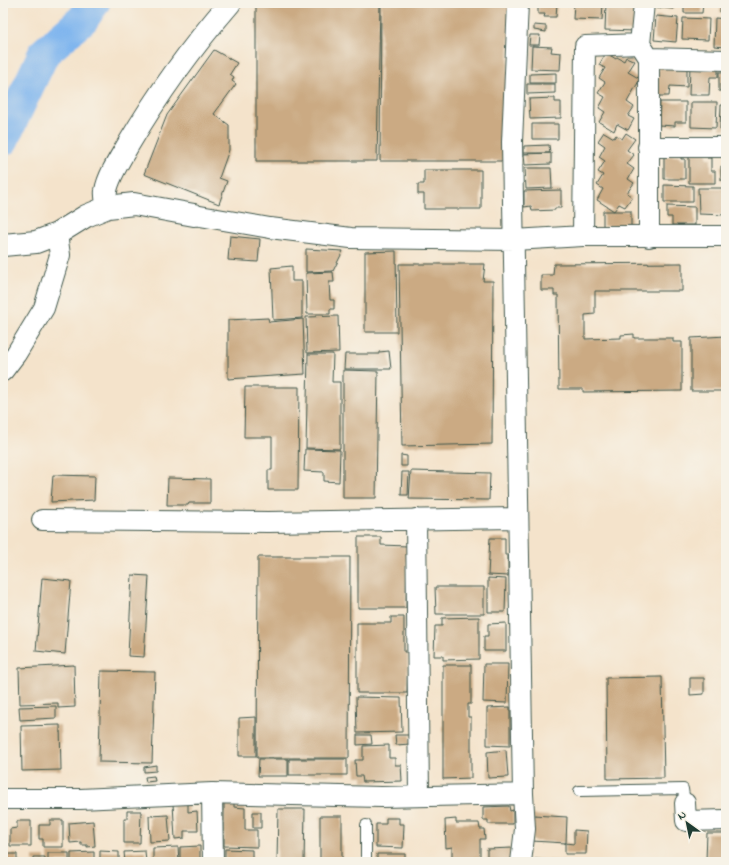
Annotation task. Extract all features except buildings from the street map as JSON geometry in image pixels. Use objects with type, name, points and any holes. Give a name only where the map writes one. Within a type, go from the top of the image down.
[{"type":"street","points":[[108,207],[106,192],[118,163],[138,128],[184,58],[230,3]]},
{"type":"street","points":[[518,3],[512,142],[517,518],[525,829],[520,862]]},
{"type":"street","points":[[644,3],[649,237]]},
{"type":"street","points":[[583,236],[585,46],[726,60]]},
{"type":"street","points":[[648,147],[726,147]]},
{"type":"street","points":[[3,244],[36,242],[57,234],[86,216],[108,207],[134,204],[270,228],[351,238],[514,240],[583,236],[726,236]]},
{"type":"street","points":[[3,371],[16,354],[44,308],[60,255],[57,234]]},
{"type":"street","points":[[42,520],[268,522],[416,518],[517,518]]},
{"type":"street","points":[[416,518],[419,796]]},
{"type":"street","points":[[3,800],[80,799],[212,793],[381,797],[523,794]]},
{"type":"street","points":[[212,793],[213,862]]},
{"type":"street","points":[[685,803],[686,820],[726,820]]},
{"type":"lane","points":[[579,791],[683,789],[685,803]]},
{"type":"lane","points":[[366,825],[366,862]]},
{"type":"waterway","points":[[3,140],[44,53],[83,19],[94,3]]}]
